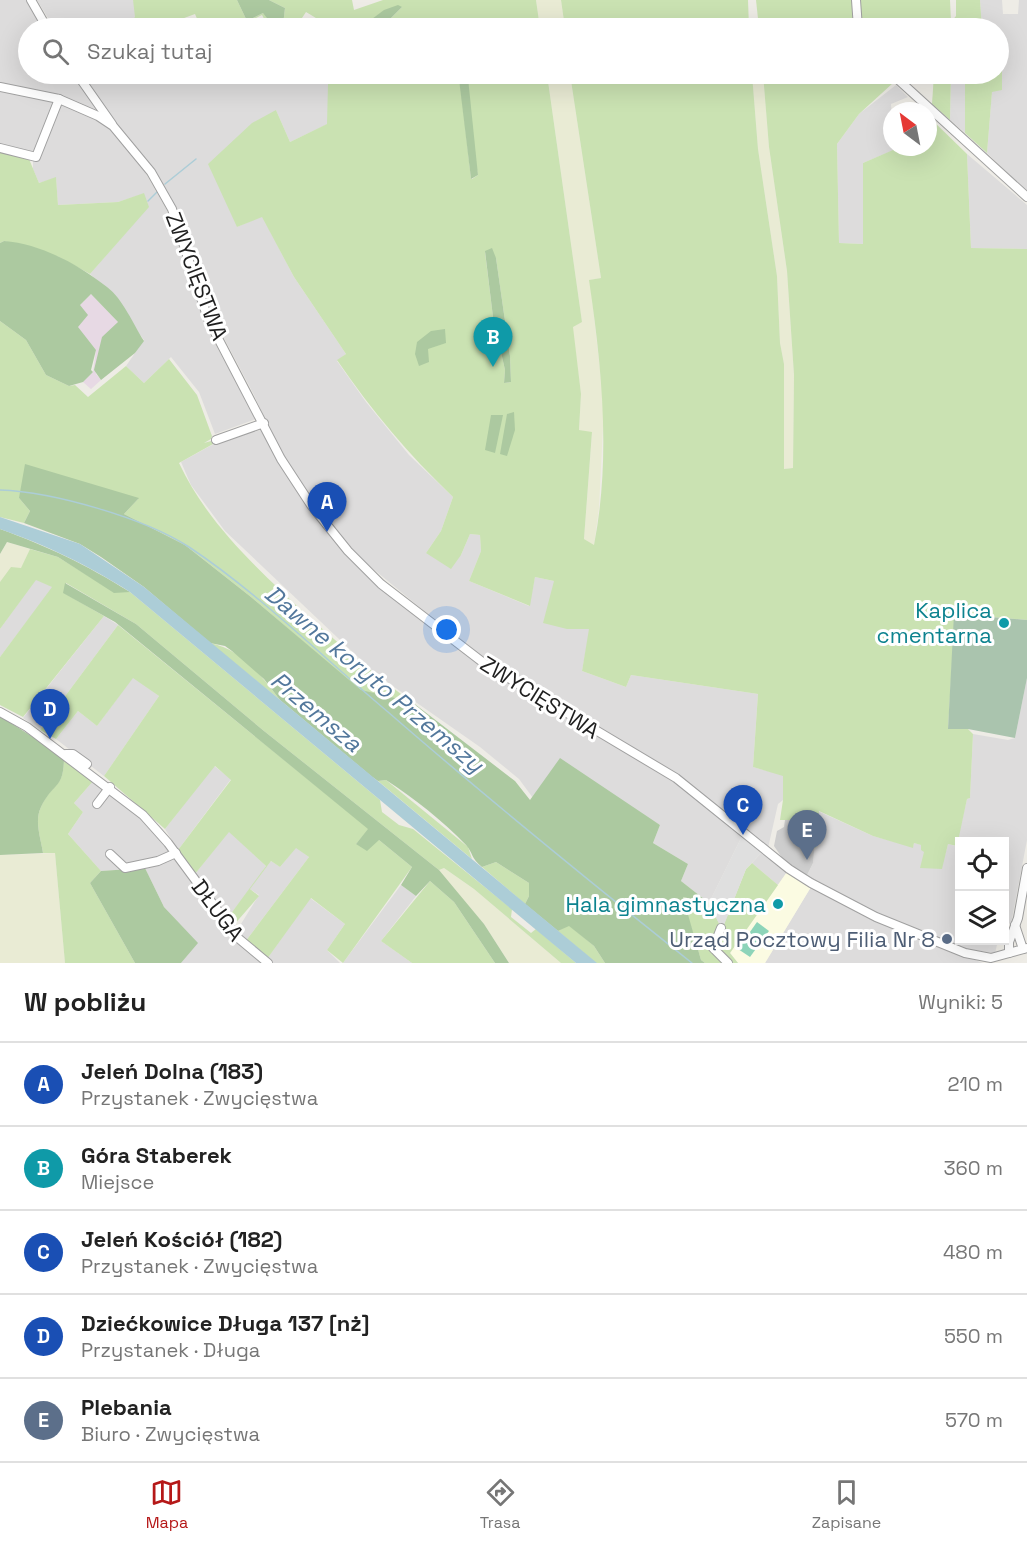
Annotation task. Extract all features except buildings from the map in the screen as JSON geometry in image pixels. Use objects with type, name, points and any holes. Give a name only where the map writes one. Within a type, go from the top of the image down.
[{"type":"street","points":[[31,0],[41,18]]},
{"type":"street","points":[[856,0],[857,18]]},
{"type":"street","points":[[84,84],[113,126]]},
{"type":"street","points":[[903,84],[1027,197]]},
{"type":"street","name":"ZWYCIĘSTWA","points":[[0,87],[59,99],[113,126],[151,172],[167,198],[208,319],[304,496],[349,552],[381,584],[484,664],[667,771],[789,869],[811,883],[876,917],[965,952],[993,960]]},
{"type":"street","points":[[0,148],[36,157],[59,99]]},
{"type":"street","points":[[216,440],[264,423]]},
{"type":"street","name":"DŁUGA","points":[[0,711],[110,787],[156,827],[238,938],[266,962]]},
{"type":"street","name":"DŁUGA","points":[[65,754],[73,754],[87,764]]},
{"type":"street","points":[[98,804],[110,787]]},
{"type":"street","points":[[110,854],[125,868],[158,861],[176,852]]},
{"type":"street","points":[[1009,953],[1009,942],[1015,925],[1027,868]]},
{"type":"street","points":[[993,960],[1025,949],[1015,925]]},
{"type":"street","points":[[721,928],[713,948],[728,963]]},
{"type":"shaded area","points":[[0,0],[27,0],[37,18],[18,18],[18,84],[81,84],[102,110],[100,114],[43,91],[0,83]]},
{"type":"shaded area","points":[[37,0],[133,0],[136,9],[134,18],[48,18]]},
{"type":"shaded area","points":[[536,0],[561,0],[564,18],[539,18]]},
{"type":"shaded area","points":[[980,0],[1002,0],[1003,14],[1018,14],[1019,0],[1027,0],[1027,191],[987,153],[992,91],[1002,89],[1002,84],[1009,84],[1009,18],[981,18]]},
{"type":"shaded area","points":[[89,84],[328,84],[328,124],[290,142],[276,110],[237,227],[262,216],[294,277],[346,354],[337,361],[366,402],[409,455],[453,497],[441,531],[426,553],[461,555],[470,534],[480,535],[481,551],[469,581],[529,606],[535,577],[554,581],[567,629],[590,629],[582,671],[626,687],[631,675],[758,694],[753,767],[783,775],[783,800],[778,804],[768,848],[670,770],[487,663],[360,558],[306,495],[283,458],[254,395],[206,304],[167,190],[119,129]]},
{"type":"shaded area","points":[[548,84],[572,84],[601,278],[590,280],[604,406],[599,508],[594,546],[584,539],[592,433],[579,430],[581,394],[572,326],[582,322]]},
{"type":"shaded area","points":[[753,84],[764,84],[769,147],[787,271],[794,375],[793,468],[784,469],[784,364],[780,343],[777,276],[758,149]]},
{"type":"shaded area","points":[[951,84],[965,84],[965,133],[950,120]]},
{"type":"shaded area","points":[[896,85],[908,97],[896,102],[883,102],[883,155],[863,163],[863,244],[839,243],[837,144],[859,114]]},
{"type":"shaded area","points":[[0,91],[54,100],[82,112],[109,128],[142,167],[168,212],[206,327],[256,419],[215,434],[199,392],[171,357],[144,383],[126,366],[144,340],[104,286],[90,274],[148,207],[143,194],[118,202],[58,205],[56,178],[39,183],[33,169],[33,154],[0,145]]},
{"type":"shaded area","points":[[967,154],[1027,205],[1027,249],[971,248]]},
{"type":"shaded area","points":[[91,294],[118,322],[96,374],[101,380],[91,389],[83,382],[93,372],[96,350],[77,327],[80,305]]},
{"type":"shaded area","points":[[263,430],[300,497],[369,578],[483,667],[665,774],[742,836],[709,903],[681,881],[688,864],[653,843],[660,825],[631,808],[533,798],[519,779],[480,747],[377,675],[225,531],[191,485],[181,462],[221,440],[249,431]]},
{"type":"shaded area","points":[[7,542],[30,549],[21,569],[0,582],[0,554]]},
{"type":"shaded area","points":[[36,579],[53,587],[0,657],[0,629]]},
{"type":"shaded area","points":[[954,614],[1027,620],[1027,678],[1015,738],[968,729],[948,729]]},
{"type":"shaded area","points":[[104,616],[118,625],[40,730],[23,718]]},
{"type":"shaded area","points":[[133,677],[159,696],[104,776],[56,739],[78,711],[97,726]]},
{"type":"shaded area","points":[[1027,678],[1027,840],[1011,924],[1009,923],[1009,837],[958,837],[967,799],[970,798],[973,734],[1008,740],[1015,738]]},
{"type":"shaded area","points":[[214,766],[231,779],[178,850],[165,829]]},
{"type":"shaded area","points":[[94,780],[153,828],[246,951],[265,963],[181,963],[197,943],[164,907],[145,868],[101,871],[68,834],[83,812],[74,803]]},
{"type":"shaded area","points":[[818,811],[873,836],[913,847],[914,843],[922,845],[945,855],[948,844],[955,846],[955,945],[877,914],[806,877],[813,863]]},
{"type":"shaded area","points":[[818,811],[813,863],[806,877],[785,862],[774,846],[777,831],[784,827],[785,820],[780,820]]},
{"type":"shaded area","points":[[229,831],[266,866],[260,875],[271,861],[280,867],[296,847],[309,857],[245,942],[236,932],[259,895],[250,889],[227,919],[195,874]]},
{"type":"shaded area","points":[[742,836],[762,852],[746,869],[722,930],[709,903]]},
{"type":"shaded area","points":[[762,852],[787,872],[778,885],[752,863]]},
{"type":"shaded area","points":[[55,853],[65,963],[0,963],[0,855]]},
{"type":"shaded area","points":[[444,868],[474,889],[561,963],[509,963],[484,924],[443,878],[439,870]]},
{"type":"shaded area","points":[[787,872],[811,887],[765,963],[738,963],[730,953]]},
{"type":"shaded area","points":[[401,885],[416,896],[381,941],[412,963],[343,963]]},
{"type":"shaded area","points":[[811,887],[875,921],[983,963],[765,963]]},
{"type":"shaded area","points":[[310,898],[345,924],[327,950],[340,963],[273,963],[267,959]]},
{"type":"shaded area","points":[[956,945],[997,945],[995,953]]},
{"type":"green space","points":[[133,0],[237,0],[246,18],[197,18],[195,14],[184,18],[135,17]]},
{"type":"green space","points":[[237,0],[269,0],[285,8],[284,18],[267,18],[263,13],[253,18],[246,18]]},
{"type":"green space","points":[[269,0],[352,0],[354,10],[383,0],[536,0],[539,18],[391,18],[402,7],[386,11],[377,18],[316,18],[306,12],[302,18],[284,18],[285,8]]},
{"type":"green space","points":[[561,0],[748,0],[749,18],[564,18]]},
{"type":"green space","points":[[756,0],[852,0],[853,18],[758,18]]},
{"type":"green space","points":[[859,0],[950,0],[951,18],[862,18]]},
{"type":"green space","points":[[956,0],[980,0],[981,18],[954,18]]},
{"type":"green space","points":[[398,5],[402,7],[391,18],[373,18],[384,10]]},
{"type":"green space","points":[[263,13],[271,18],[264,18],[262,15],[253,18]]},
{"type":"green space","points":[[328,84],[461,84],[472,179],[478,175],[461,84],[548,84],[582,322],[573,327],[581,394],[579,430],[592,432],[584,539],[594,545],[602,479],[603,413],[598,346],[589,280],[601,278],[572,84],[753,84],[758,149],[777,276],[780,343],[784,364],[784,469],[793,468],[794,375],[787,271],[769,147],[764,84],[892,84],[859,114],[837,144],[839,243],[863,244],[863,163],[883,154],[937,156],[937,125],[967,154],[971,248],[1027,249],[1027,620],[955,614],[948,729],[968,729],[973,734],[970,798],[967,799],[959,837],[955,837],[955,846],[948,844],[942,869],[920,868],[924,852],[921,850],[921,845],[914,843],[913,848],[873,836],[819,811],[816,848],[807,842],[810,832],[806,823],[799,820],[780,820],[783,776],[753,767],[758,694],[631,675],[626,687],[582,671],[589,629],[567,629],[543,623],[554,581],[535,577],[530,606],[469,581],[481,551],[480,535],[470,534],[461,555],[451,569],[426,553],[441,531],[453,497],[391,431],[337,360],[346,354],[294,277],[262,217],[237,227],[208,164],[252,123],[276,110],[290,142],[327,124]],"holes":[[[485,252],[496,258],[510,356],[511,382],[504,383],[505,370],[493,317]]]},
{"type":"green space","points":[[460,84],[469,84],[478,175],[471,179]]},
{"type":"green space","points":[[933,84],[951,84],[950,120],[937,108],[937,102],[932,102]]},
{"type":"green space","points":[[965,84],[1002,84],[1002,90],[992,92],[987,153],[965,133]]},
{"type":"green space","points":[[0,150],[29,159],[39,183],[56,177],[58,205],[118,202],[144,193],[149,207],[90,274],[59,257],[4,241],[0,243]]},
{"type":"green space","points":[[4,241],[32,246],[59,257],[84,271],[113,292],[144,341],[135,353],[101,380],[94,370],[102,337],[118,322],[91,294],[80,305],[88,315],[78,327],[96,350],[91,370],[93,372],[83,382],[69,386],[46,375],[26,340],[0,321],[0,243]]},
{"type":"green space","points":[[492,248],[496,258],[510,356],[511,382],[504,383],[505,370],[493,317],[485,251]]},
{"type":"green space","points":[[0,321],[26,340],[46,375],[69,386],[75,385],[88,397],[126,366],[144,383],[169,359],[197,395],[212,436],[204,443],[211,441],[213,444],[179,463],[205,507],[254,564],[309,617],[359,661],[412,702],[361,691],[251,597],[185,545],[124,514],[138,499],[19,498],[30,511],[24,523],[0,517]]},
{"type":"green space","points":[[445,329],[446,343],[428,349],[429,362],[419,366],[415,354],[417,342],[431,331]]},
{"type":"green space","points":[[514,412],[515,430],[507,456],[500,454],[507,414]]},
{"type":"green space","points":[[491,415],[503,415],[495,453],[485,450]]},
{"type":"green space","points":[[25,464],[139,498],[124,514],[185,545],[251,597],[361,690],[412,702],[515,781],[530,800],[560,758],[660,825],[653,843],[688,864],[681,881],[709,903],[683,897],[701,960],[705,963],[605,963],[594,946],[569,926],[558,931],[525,904],[529,896],[529,883],[496,862],[482,867],[466,845],[438,819],[386,780],[378,781],[371,776],[280,700],[264,679],[232,651],[225,646],[210,643],[144,587],[80,544],[24,523],[30,511],[19,498]]},
{"type":"green space","points":[[0,529],[66,557],[130,592],[114,593],[58,557],[7,542],[0,554]]},
{"type":"green space","points":[[30,549],[58,557],[114,592],[130,592],[380,800],[382,812],[399,825],[413,829],[512,909],[511,917],[531,933],[536,929],[576,963],[561,963],[474,889],[444,868],[439,870],[264,731],[136,624],[66,583],[64,593],[104,616],[23,717],[0,705],[0,657],[52,587],[36,580],[0,629],[0,582],[11,567],[21,568]]},
{"type":"green space","points":[[65,583],[136,624],[264,731],[439,870],[484,924],[509,963],[495,963],[454,902],[430,881],[416,896],[401,885],[412,867],[379,840],[367,851],[356,844],[368,829],[115,622],[63,593]]},
{"type":"green space","points":[[118,625],[369,829],[356,844],[379,840],[412,867],[343,963],[327,950],[345,924],[311,898],[267,959],[245,942],[309,857],[296,848],[280,867],[271,861],[250,889],[259,896],[233,926],[227,919],[266,866],[229,832],[195,874],[178,850],[231,780],[215,766],[165,829],[104,776],[159,696],[133,678],[97,726],[78,711],[56,739],[40,730]]},
{"type":"green space","points":[[210,643],[241,657],[258,673],[280,700]]},
{"type":"green space","points":[[0,716],[64,757],[64,768],[60,781],[45,799],[39,812],[38,824],[43,853],[0,855]]},
{"type":"green space","points":[[64,757],[94,780],[74,803],[83,812],[68,834],[101,871],[90,883],[135,963],[65,963],[55,853],[43,853],[38,824],[39,812],[45,799],[60,781]]},
{"type":"green space","points":[[386,780],[468,847],[472,859],[378,781]]},
{"type":"green space","points":[[496,862],[529,883],[529,896],[525,904],[482,867]]},
{"type":"green space","points":[[752,863],[778,885],[730,953],[738,963],[705,963],[701,960],[682,897],[709,903],[722,929],[746,869]]},
{"type":"green space","points":[[145,868],[164,907],[198,943],[181,963],[135,963],[90,883],[101,871]]},
{"type":"green space","points":[[430,881],[454,902],[495,963],[412,963],[381,941]]},
{"type":"green space","points":[[757,922],[769,931],[750,957],[738,949]]},
{"type":"green space","points":[[569,925],[594,946],[605,963],[596,963],[558,931]]},
{"type":"water","points":[[0,517],[80,544],[144,587],[597,963],[576,963],[130,592],[66,556],[0,529]]},
{"type":"waterway","points":[[165,184],[196,159]]},
{"type":"waterway","points":[[148,201],[158,191]]},
{"type":"waterway","name":"Dawne koryto Przemszy","points":[[0,490],[46,496],[98,508],[148,526],[189,547],[240,584],[463,776],[692,963]]},
{"type":"place","name":"Góra Staberek","points":[[493,367]]},
{"type":"place","name":"Jeleń Dolna (183)","points":[[327,532]]},
{"type":"place","name":"Kaplica cmentarna","points":[[1004,623]]},
{"type":"place","name":"Dziećkowice Długa 137 [nż]","points":[[50,739]]},
{"type":"place","name":"Jeleń Kościół (182)","points":[[743,835]]},
{"type":"place","name":"Plebania","points":[[807,860]]},
{"type":"place","name":"Hala gimnastyczna","points":[[778,904]]},
{"type":"place","name":"Urząd Pocztowy Filia Nr 8","points":[[947,939]]},
{"type":"water label","name":"Przemsza","points":[[316,712]]}]
